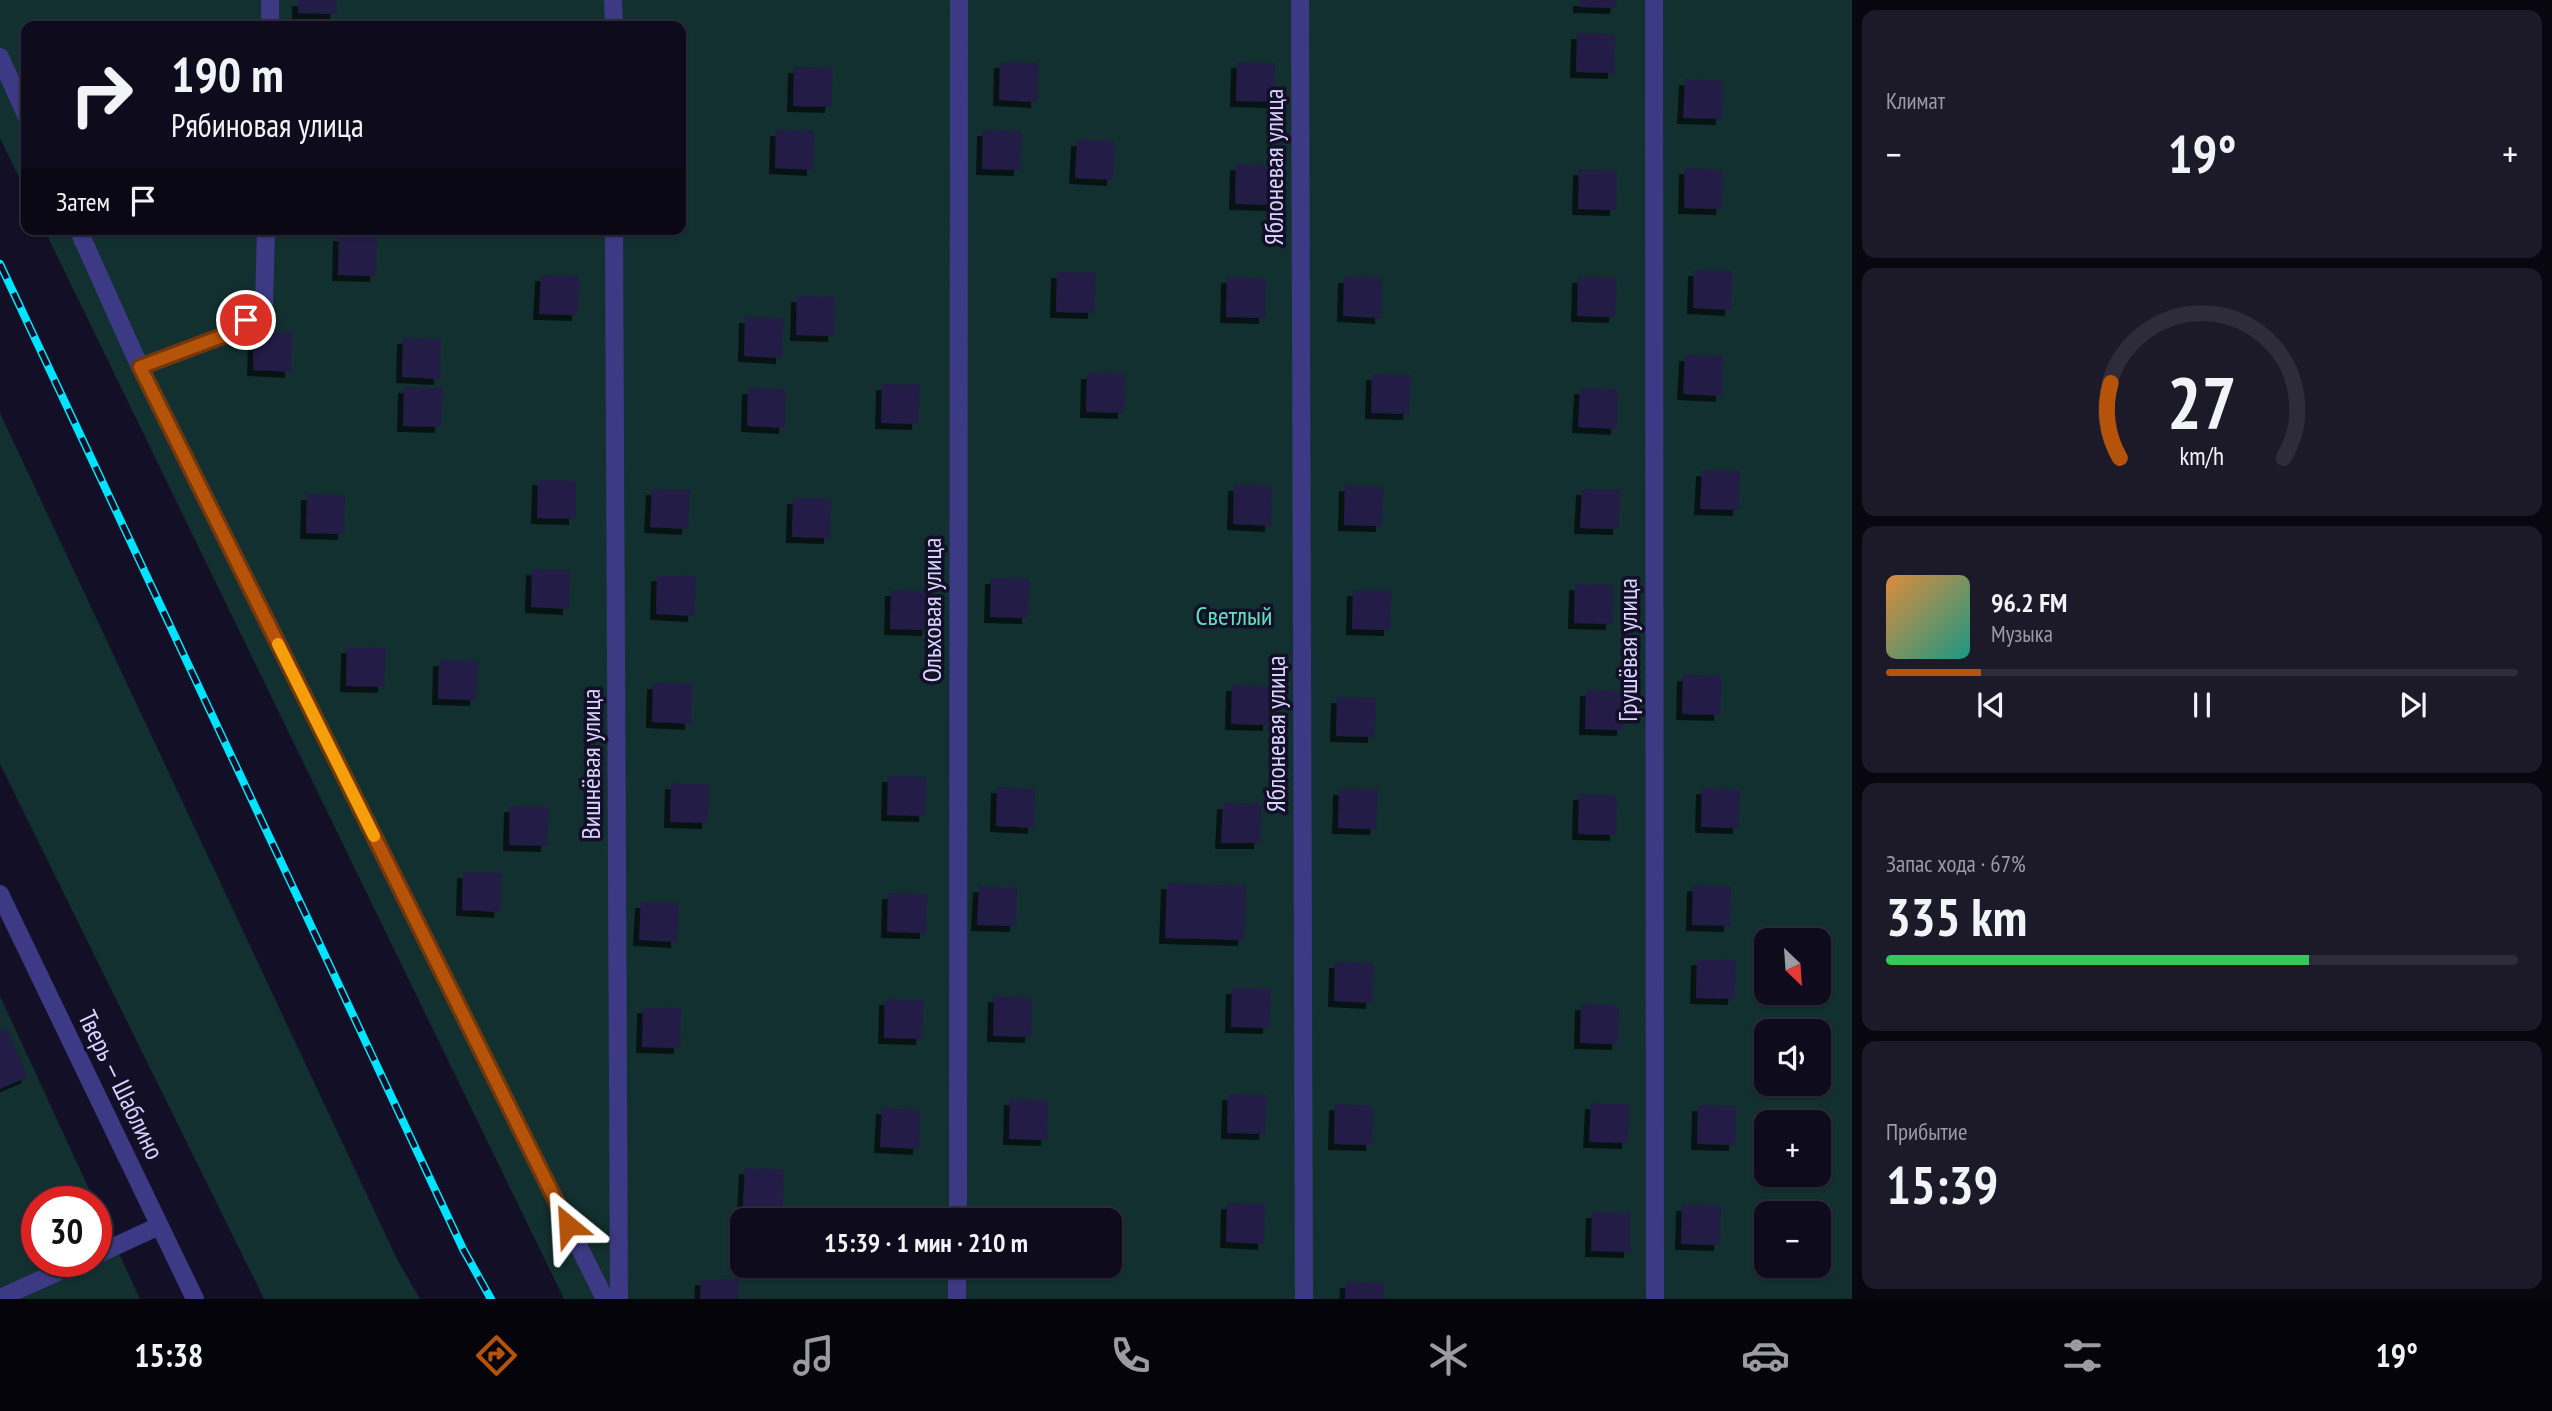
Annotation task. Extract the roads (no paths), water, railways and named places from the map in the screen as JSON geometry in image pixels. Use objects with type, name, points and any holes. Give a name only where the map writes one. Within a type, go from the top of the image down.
[{"type":"street","points":[[270,0],[270,21]]},
{"type":"street","points":[[613,0],[614,21]]},
{"type":"street","name":"Ольховая улица","points":[[957,1208],[959,0]]},
{"type":"street","name":"Яблоневая улица","points":[[1300,0],[1304,1299]]},
{"type":"street","name":"Грушёвая улица","points":[[1654,0],[1656,1299]]},
{"type":"street","points":[[0,57],[21,104]]},
{"type":"street","points":[[81,235],[140,367],[605,1299]]},
{"type":"street","points":[[140,367],[228,334],[264,306],[266,235]]},
{"type":"street","name":"Вишнёвая улица","points":[[614,235],[620,1299]]},
{"type":"street","name":"Тверь — Шаблино","points":[[0,894],[6,921],[195,1299]]},
{"type":"street","points":[[112,1248],[159,1226]]},
{"type":"street","points":[[0,1298],[47,1277]]},
{"type":"street","points":[[957,1278],[957,1299]]},
{"type":"railway","points":[[0,264],[463,1249],[491,1299]]},
{"type":"park label","name":"Светлый","points":[[1234,616]]}]
